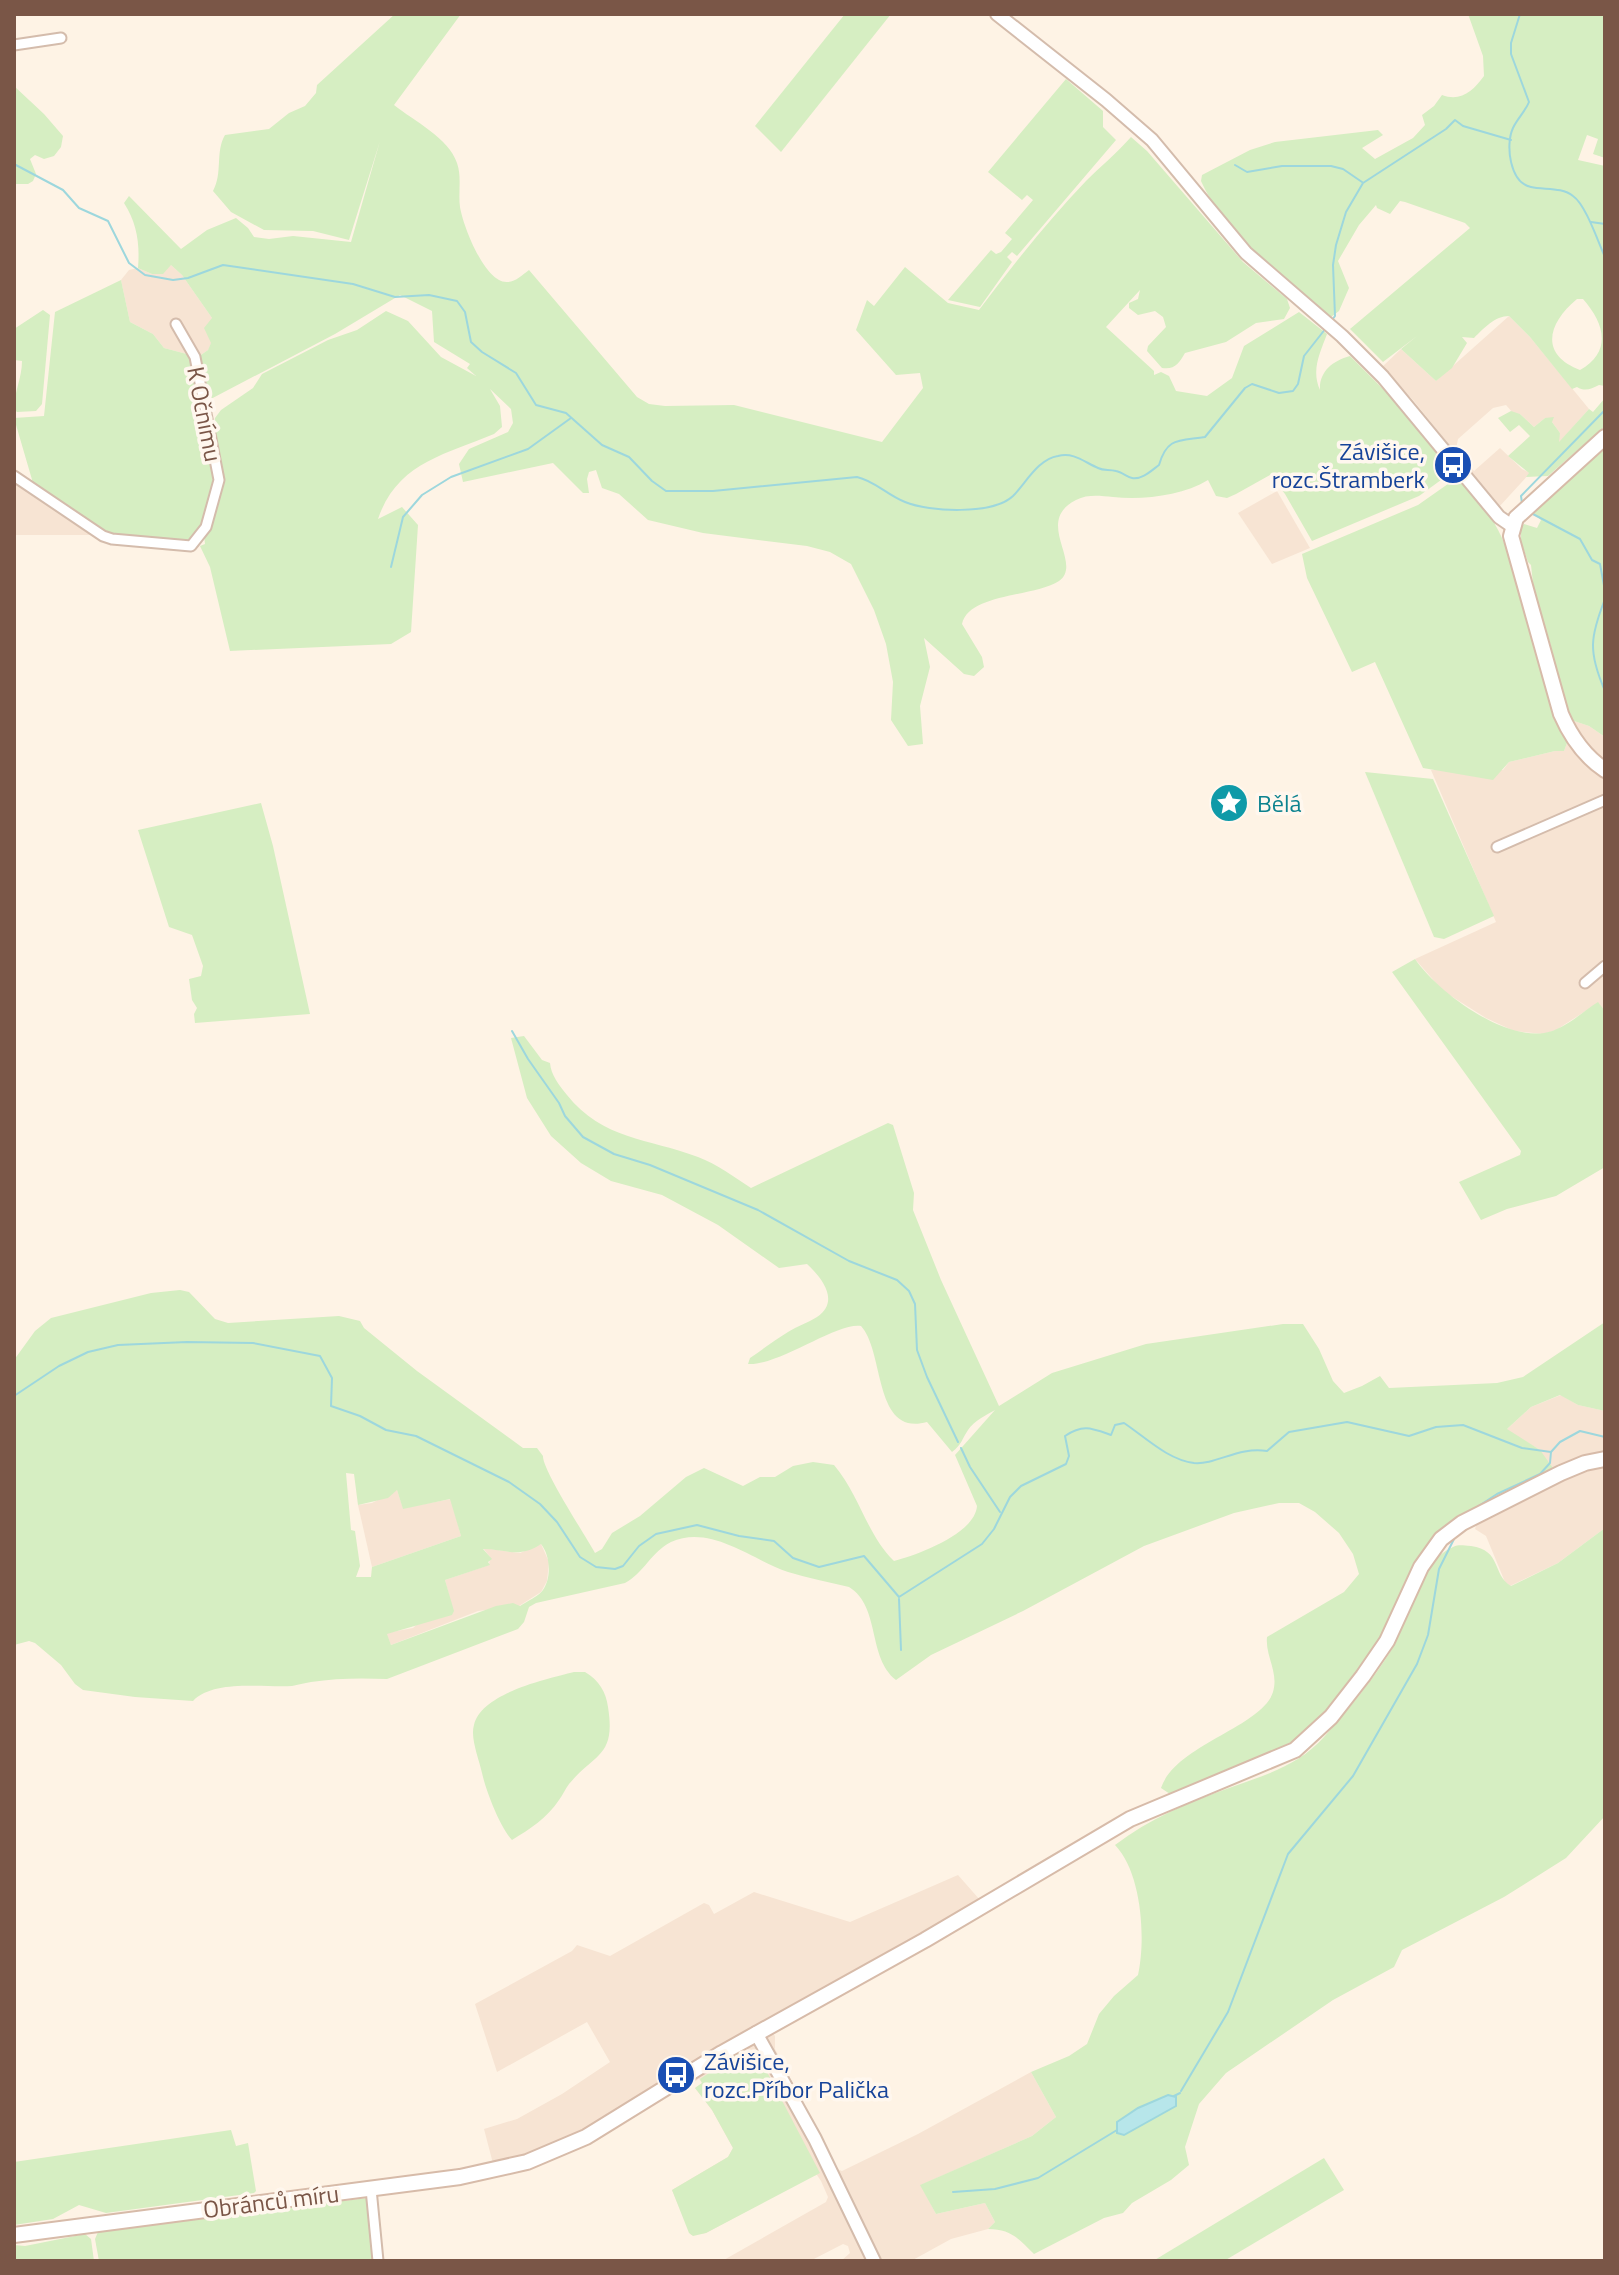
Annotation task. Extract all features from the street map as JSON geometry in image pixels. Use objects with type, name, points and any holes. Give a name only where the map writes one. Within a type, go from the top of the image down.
[{"type":"main road","points":[[1605,437],[1516,520],[1512,540],[1558,708],[1574,740],[1589,758],[1605,770]]},
{"type":"main road","name":"Obránců míru","points":[[14,2235],[476,2174],[527,2162],[596,2131],[756,2033],[925,1940],[1130,1819],[1295,1750],[1331,1717],[1363,1676],[1387,1641],[1421,1567],[1441,1539],[1462,1523],[1561,1473],[1605,1459]]},
{"type":"street","points":[[997,14],[1152,140],[1246,253],[1371,364],[1412,409],[1499,517],[1516,520]]},
{"type":"street","points":[[14,45],[61,38]]},
{"type":"street","name":"K Očnímu","points":[[14,476],[103,536],[191,546],[206,527],[219,480],[195,357],[176,324]]},
{"type":"street","points":[[1497,847],[1605,800]]},
{"type":"street","points":[[1585,983],[1605,966]]},
{"type":"street","points":[[756,2033],[791,2093],[874,2261]]},
{"type":"street","points":[[371,2189],[378,2261]]},
{"type":"shaded area","points":[[171,265],[182,275],[212,318],[211,344],[198,357],[164,348],[153,334],[130,322],[121,280],[129,270],[138,268],[152,274]]},
{"type":"shaded area","points":[[1509,316],[1589,409],[1556,446],[1560,433],[1552,422],[1545,418],[1534,427],[1506,405],[1493,408],[1458,439],[1456,449],[1474,471],[1500,448],[1530,473],[1499,507],[1413,400],[1382,367],[1401,349],[1436,381]]},
{"type":"shaded area","points":[[14,473],[91,526],[89,535],[14,535]]},
{"type":"shaded area","points":[[1277,491],[1310,548],[1272,564],[1238,513]]},
{"type":"shaded area","points":[[1571,720],[1589,726],[1605,737],[1605,1011],[1598,1003],[1556,1030],[1543,1034],[1514,1031],[1486,1018],[1443,991],[1415,959],[1496,922],[1431,770],[1503,770],[1509,762],[1564,751],[1567,743],[1557,724]]},
{"type":"shaded area","points":[[1561,1395],[1578,1405],[1605,1411],[1605,1528],[1558,1563],[1510,1586],[1505,1582],[1486,1536],[1475,1529],[1482,1507],[1542,1455],[1540,1450],[1506,1430],[1531,1407]]},
{"type":"shaded area","points":[[397,1490],[403,1508],[451,1499],[461,1536],[372,1567],[358,1505],[372,1503]]},
{"type":"shaded area","points":[[541,1544],[549,1562],[547,1581],[541,1592],[519,1606],[478,1611],[391,1645],[386,1633],[413,1628],[449,1595],[445,1580],[489,1565],[490,1557],[483,1548],[520,1553]]},
{"type":"shaded area","points":[[958,1875],[980,1900],[916,1945],[765,2023],[775,2036],[775,2049],[837,2169],[842,2171],[918,2134],[1031,2072],[1056,2117],[1032,2136],[921,2185],[936,2214],[985,2203],[995,2222],[988,2229],[951,2239],[911,2261],[841,2261],[850,2253],[848,2246],[843,2244],[810,2261],[722,2261],[826,2202],[828,2197],[817,2175],[812,2176],[706,2233],[691,2235],[672,2190],[728,2157],[733,2148],[712,2110],[695,2088],[702,2083],[699,2079],[553,2159],[496,2175],[484,2129],[517,2119],[610,2062],[587,2022],[497,2072],[475,2004],[572,1951],[577,1945],[610,1956],[704,1903],[714,1914],[754,1892],[850,1922]]},
{"type":"green space","points":[[395,14],[461,14],[394,105],[439,138],[453,154],[459,174],[462,216],[483,264],[499,280],[507,282],[516,280],[529,270],[637,397],[649,404],[734,405],[882,442],[923,388],[920,373],[896,375],[856,330],[867,300],[874,306],[905,267],[948,303],[979,310],[1058,212],[1131,137],[1147,151],[1243,262],[1287,299],[1290,308],[1284,319],[1256,323],[1226,342],[1185,353],[1170,368],[1162,368],[1147,351],[1166,327],[1163,317],[1155,311],[1138,315],[1129,308],[1129,303],[1138,299],[1140,290],[1106,327],[1154,371],[1154,375],[1161,372],[1169,376],[1176,391],[1207,396],[1232,378],[1244,346],[1299,312],[1327,334],[1316,369],[1320,390],[1328,368],[1350,356],[1389,395],[1452,472],[1419,496],[1312,541],[1285,494],[1270,475],[1227,498],[1216,496],[1208,480],[1162,496],[1094,496],[1076,500],[1064,509],[1059,519],[1058,531],[1066,564],[1065,573],[1059,581],[989,601],[967,614],[962,624],[982,657],[984,667],[974,676],[964,674],[924,638],[930,667],[920,706],[923,744],[908,746],[891,720],[893,682],[886,644],[874,610],[851,564],[830,552],[807,546],[703,533],[648,520],[619,494],[602,488],[596,470],[589,472],[589,493],[583,493],[553,463],[463,482],[459,464],[469,449],[508,432],[513,423],[511,409],[490,389],[500,406],[502,427],[494,434],[424,463],[410,473],[386,500],[378,519],[402,507],[418,525],[411,632],[391,644],[230,651],[210,567],[200,546],[205,544],[204,535],[215,506],[215,418],[221,410],[253,388],[262,374],[328,340],[357,330],[386,311],[408,321],[441,357],[476,376],[467,368],[470,364],[434,342],[432,311],[400,295],[335,334],[207,401],[213,455],[212,486],[196,538],[187,542],[109,536],[33,483],[14,418],[44,416],[55,312],[121,280],[130,322],[153,334],[164,348],[198,357],[208,350],[211,343],[204,328],[212,318],[182,275],[171,265],[163,274],[152,274],[138,268],[137,234],[124,203],[129,196],[181,249],[207,230],[236,218],[254,237],[293,236],[351,242],[380,141],[349,240],[313,231],[264,230],[231,212],[213,191],[218,177],[220,148],[225,135],[269,129],[289,113],[305,106],[316,93],[317,85]]},
{"type":"green space","points":[[845,14],[891,14],[781,152],[755,126]]},
{"type":"green space","points":[[1468,14],[1605,14],[1605,158],[1593,154],[1598,139],[1587,135],[1578,160],[1605,166],[1605,386],[1572,389],[1509,316],[1494,320],[1474,338],[1462,337],[1467,343],[1452,368],[1436,381],[1401,349],[1417,336],[1383,362],[1350,329],[1470,228],[1465,223],[1405,202],[1400,201],[1390,214],[1376,205],[1359,225],[1338,261],[1349,288],[1339,311],[1331,317],[1277,273],[1241,237],[1224,218],[1201,181],[1202,175],[1250,150],[1275,142],[1378,130],[1383,135],[1362,148],[1375,159],[1413,138],[1425,125],[1422,115],[1442,95],[1461,96],[1475,86],[1484,76],[1483,56]],"holes":[[[1577,299],[1583,299],[1596,318],[1602,336],[1597,354],[1580,370],[1558,355],[1552,337],[1567,308]]]},
{"type":"green space","points":[[1066,79],[1103,111],[1103,127],[1116,140],[1017,256],[1012,252],[1007,257],[1012,262],[980,307],[948,300],[991,250],[996,254],[1001,252],[1012,239],[1005,233],[1033,200],[1027,195],[1022,200],[988,172]]},
{"type":"green space","points":[[14,86],[63,136],[61,147],[54,156],[44,159],[35,155],[30,159],[36,174],[28,184],[14,184]]},
{"type":"green space","points":[[43,310],[50,315],[42,404],[36,411],[17,412],[14,403],[22,361],[14,360],[14,329]]},
{"type":"green space","points":[[1605,398],[1605,426],[1548,476],[1526,477],[1529,473],[1508,456],[1530,436],[1519,425],[1510,432],[1498,418],[1511,411],[1520,414],[1534,427],[1545,418],[1554,417],[1552,422],[1560,433],[1559,442],[1589,409],[1593,412]]},
{"type":"green space","points":[[1605,449],[1605,737],[1589,726],[1571,720],[1561,697],[1547,650],[1551,646],[1534,592],[1531,565],[1521,542],[1521,528],[1524,524],[1537,528],[1541,520],[1533,513],[1537,507]]},
{"type":"green space","points":[[1460,478],[1489,515],[1502,538],[1512,563],[1547,693],[1567,743],[1564,751],[1509,762],[1493,780],[1423,768],[1375,662],[1352,672],[1307,578],[1302,554],[1418,505]]},
{"type":"green space","points":[[1365,772],[1433,779],[1494,916],[1444,939],[1434,937]]},
{"type":"green space","points":[[261,803],[310,1014],[195,1023],[197,1008],[192,1000],[189,979],[201,976],[203,966],[192,935],[169,927],[138,830]]},
{"type":"green space","points":[[1415,959],[1439,985],[1472,1011],[1509,1029],[1544,1033],[1559,1028],[1598,1002],[1605,1011],[1605,1167],[1556,1196],[1507,1209],[1481,1220],[1459,1182],[1520,1155],[1521,1151],[1392,972]]},
{"type":"green space","points":[[524,1036],[542,1060],[550,1063],[558,1084],[567,1095],[596,1121],[627,1136],[705,1160],[751,1188],[888,1123],[893,1125],[914,1193],[913,1210],[941,1280],[999,1406],[1052,1373],[1146,1344],[1283,1324],[1303,1324],[1319,1349],[1333,1381],[1344,1393],[1380,1376],[1389,1388],[1497,1383],[1523,1377],[1605,1322],[1605,1411],[1578,1405],[1560,1395],[1531,1407],[1507,1429],[1540,1450],[1553,1468],[1482,1507],[1456,1517],[1434,1534],[1411,1572],[1385,1631],[1339,1696],[1314,1724],[1295,1740],[1268,1754],[1173,1796],[1161,1788],[1169,1773],[1183,1760],[1253,1716],[1266,1704],[1274,1685],[1267,1637],[1344,1592],[1359,1574],[1353,1554],[1339,1533],[1299,1503],[1279,1503],[1234,1513],[1144,1546],[1023,1611],[931,1655],[896,1680],[881,1659],[866,1607],[849,1587],[788,1572],[731,1546],[701,1537],[671,1542],[625,1583],[536,1603],[529,1607],[518,1629],[387,1679],[226,1687],[202,1694],[193,1701],[135,1697],[83,1690],[61,1665],[35,1643],[29,1641],[14,1645],[14,1360],[35,1331],[51,1318],[151,1293],[189,1292],[215,1319],[228,1323],[339,1316],[360,1321],[364,1328],[417,1371],[523,1448],[537,1448],[556,1488],[595,1553],[602,1549],[612,1533],[640,1516],[686,1477],[704,1468],[743,1486],[760,1477],[775,1477],[793,1466],[813,1462],[834,1465],[877,1539],[894,1561],[943,1542],[966,1526],[977,1506],[955,1455],[995,1410],[973,1424],[952,1452],[927,1422],[910,1423],[897,1417],[883,1389],[869,1338],[861,1326],[838,1331],[761,1363],[748,1364],[750,1358],[824,1311],[828,1297],[823,1282],[807,1264],[779,1268],[718,1225],[662,1195],[611,1181],[581,1163],[551,1136],[527,1098],[511,1038]],"holes":[[[346,1473],[354,1474],[358,1505],[388,1498],[397,1490],[403,1509],[450,1499],[461,1536],[372,1567],[371,1577],[356,1577],[360,1566],[355,1531],[351,1530]],[[541,1544],[549,1573],[546,1585],[535,1597],[520,1606],[513,1603],[496,1606],[391,1645],[387,1634],[452,1615],[454,1611],[445,1580],[490,1565],[488,1562],[492,1559],[483,1549],[519,1552]]]},
{"type":"green space","points":[[1605,1528],[1605,1816],[1566,1858],[1504,1897],[1402,1950],[1394,1967],[1333,2000],[1226,2073],[1199,2104],[1185,2147],[1189,2165],[1171,2180],[1132,2203],[1123,2213],[1104,2218],[1034,2254],[1009,2233],[988,2229],[995,2222],[985,2203],[936,2214],[920,2185],[1032,2136],[1056,2117],[1031,2072],[1069,2056],[1087,2044],[1099,2014],[1138,1975],[1142,1943],[1140,1907],[1131,1872],[1115,1845],[1170,1812],[1280,1768],[1314,1747],[1385,1661],[1399,1636],[1422,1578],[1440,1555],[1458,1546],[1481,1548],[1488,1552],[1501,1576],[1511,1586],[1558,1563]],"holes":[[[1168,2095],[1148,2120],[1124,2135],[1116,2131],[1118,2122],[1138,2108]]]},
{"type":"green space","points":[[574,1672],[590,1675],[604,1691],[610,1723],[606,1745],[569,1784],[549,1812],[512,1840],[498,1818],[487,1789],[474,1742],[474,1725],[479,1714],[502,1696],[532,1683]]},
{"type":"green space","points":[[742,2051],[758,2055],[820,2173],[706,2233],[693,2236],[672,2190],[728,2157],[733,2148],[712,2110],[695,2088],[702,2083],[700,2079]]},
{"type":"green space","points":[[231,2130],[236,2146],[248,2143],[254,2193],[106,2213],[79,2205],[53,2219],[14,2225],[14,2162]]},
{"type":"green space","points":[[1324,2158],[1344,2190],[1224,2261],[1153,2261]]},
{"type":"green space","points":[[367,2198],[375,2261],[99,2261],[95,2239],[98,2232]]},
{"type":"green space","points":[[85,2234],[91,2239],[94,2261],[14,2261],[14,2245],[25,2246]]},
{"type":"water","points":[[1168,2095],[1176,2097],[1176,2106],[1124,2135],[1117,2133],[1117,2122],[1138,2108]]},
{"type":"waterway","points":[[1520,14],[1511,43],[1511,54],[1529,102],[1515,125],[1509,144],[1514,171],[1524,184],[1531,187],[1564,191],[1573,196],[1587,215],[1605,257]]},
{"type":"waterway","points":[[1332,320],[1335,316],[1333,265],[1336,245],[1346,212],[1363,183],[1455,120],[1463,126],[1511,140]]},
{"type":"waterway","points":[[14,164],[63,190],[79,208],[108,221],[129,263],[145,275],[173,280],[223,265],[353,284],[395,297],[429,295],[457,301],[465,312],[471,342],[516,373],[536,405],[566,413],[602,445],[629,457],[666,491],[713,491],[857,477],[905,502],[929,508],[960,510],[1004,502],[1038,467],[1058,456],[1074,456],[1100,469],[1139,478],[1159,465],[1170,445],[1181,440],[1205,437],[1245,388],[1252,384],[1279,393],[1293,391],[1298,384],[1304,356],[1326,328]]},
{"type":"waterway","points":[[1235,165],[1247,172],[1282,166],[1331,166],[1343,169],[1362,182]]},
{"type":"waterway","points":[[1591,222],[1605,224]]},
{"type":"waterway","points":[[1522,503],[1521,496],[1605,410]]},
{"type":"waterway","points":[[391,567],[403,517],[422,495],[451,477],[528,449],[571,418]]},
{"type":"waterway","points":[[1531,513],[1580,539],[1592,560],[1600,564],[1605,591]]},
{"type":"waterway","points":[[1605,599],[1593,645],[1605,691]]},
{"type":"waterway","points":[[512,1031],[565,1116],[583,1137],[614,1154],[650,1165],[758,1210],[849,1261],[897,1280],[909,1291],[915,1304],[917,1350],[958,1442]]},
{"type":"waterway","points":[[14,1396],[59,1366],[88,1352],[118,1345],[253,1343],[320,1356],[332,1378],[331,1406],[360,1416],[386,1430],[416,1436],[509,1482],[540,1504],[557,1522],[580,1557],[596,1567],[615,1569],[623,1566],[639,1546],[656,1534],[697,1525],[774,1541],[793,1558],[819,1567],[864,1556],[899,1597],[982,1544],[994,1529],[1010,1497],[1021,1486],[1066,1464],[1069,1456],[1065,1436],[1082,1429],[1111,1435],[1115,1425],[1124,1423],[1166,1453],[1194,1463],[1247,1451],[1267,1451],[1289,1432],[1347,1422],[1409,1436],[1436,1427],[1463,1425],[1522,1448],[1551,1452],[1560,1442],[1580,1431],[1605,1437]]},
{"type":"waterway","points":[[961,1448],[1000,1512]]},
{"type":"waterway","points":[[1474,1509],[1497,1494],[1540,1474],[1550,1463],[1551,1452]]},
{"type":"waterway","points":[[1181,2091],[1228,2012],[1288,1854],[1353,1776],[1417,1664],[1428,1635],[1439,1569],[1456,1535]]},
{"type":"waterway","points":[[899,1599],[901,1650]]},
{"type":"waterway","points":[[1174,2096],[1180,2093]]},
{"type":"waterway","points":[[953,2192],[995,2189],[1038,2178],[1117,2130]]},
{"type":"place","name":"Závišice, rozc.Štramberk","points":[[1453,465]]},
{"type":"place","name":"Bělá","points":[[1229,803]]},
{"type":"place","name":"Závišice, rozc.Příbor Palička","points":[[676,2075]]}]
